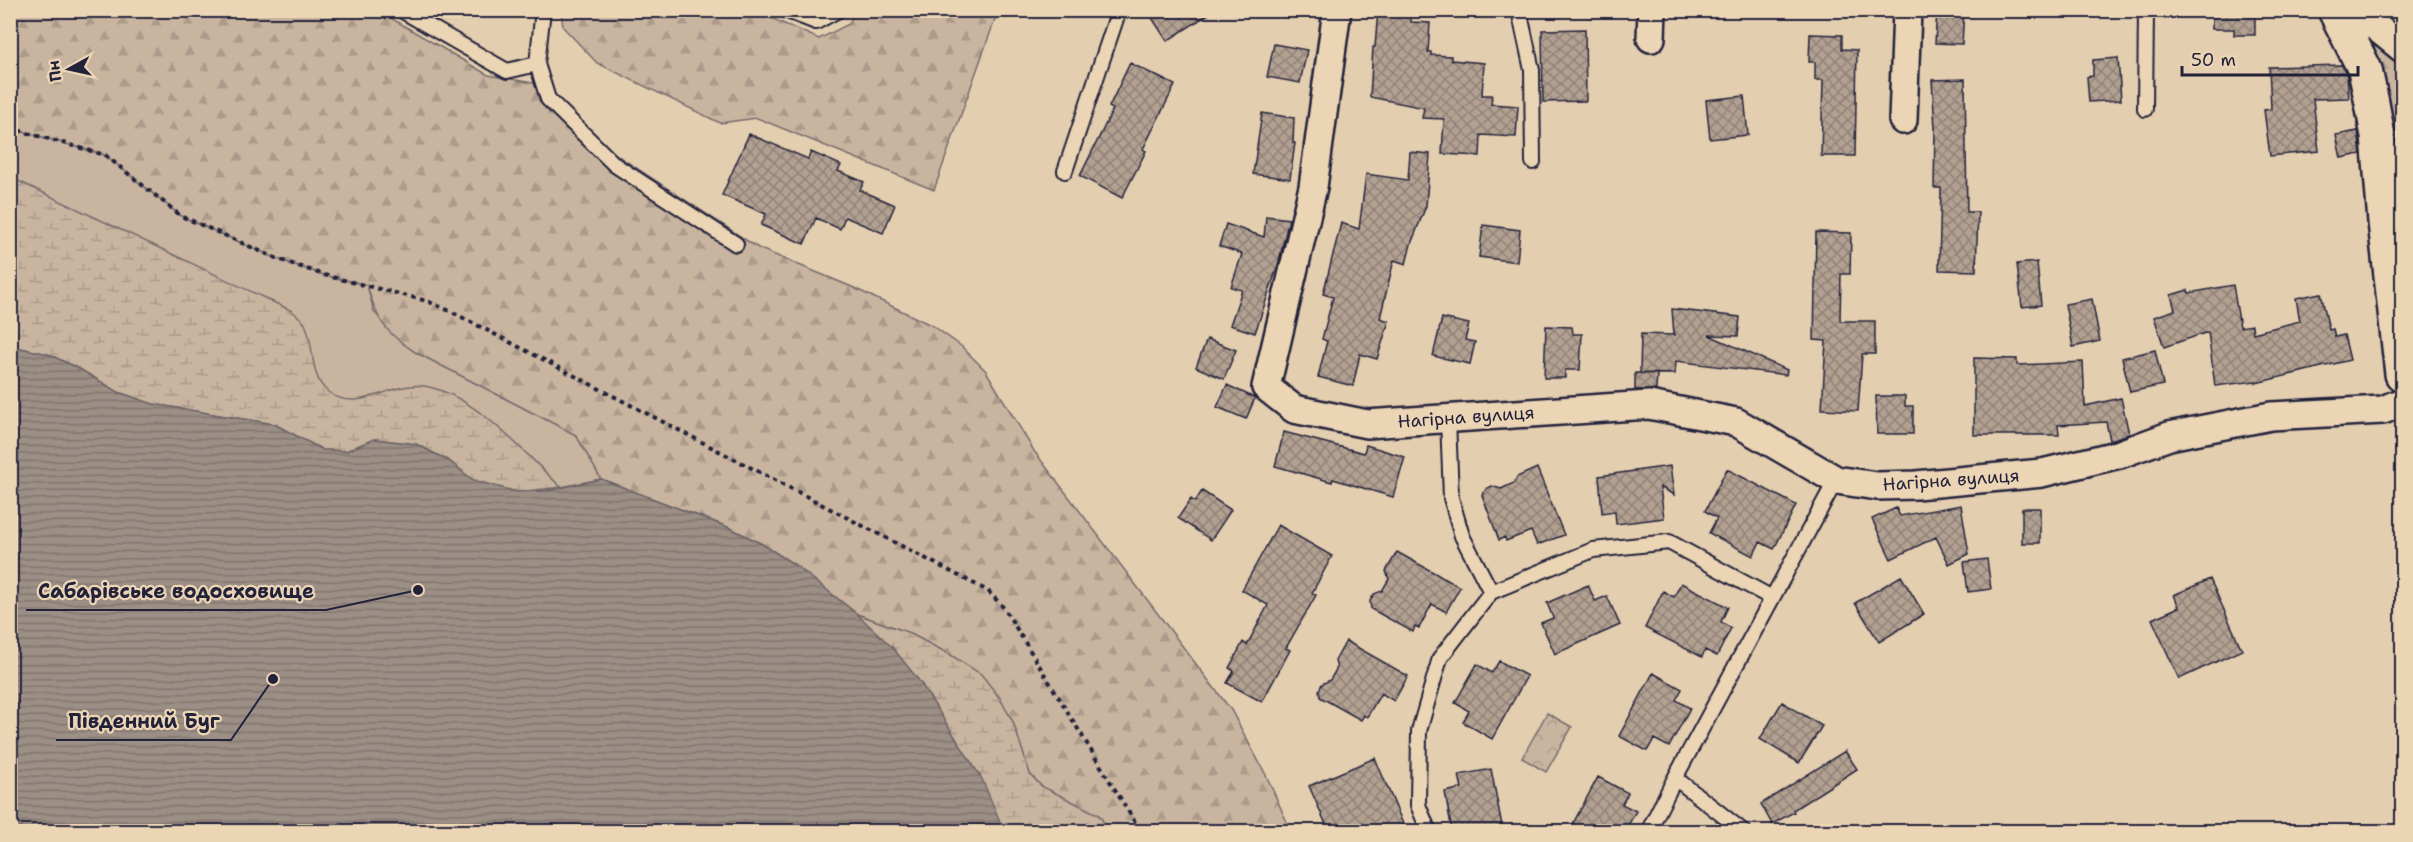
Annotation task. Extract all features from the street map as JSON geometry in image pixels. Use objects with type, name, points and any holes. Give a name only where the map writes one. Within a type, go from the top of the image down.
[{"type":"street","name":"Нагірна вулиця","points":[[1337,10],[1312,187],[1266,387],[1294,409],[1367,424],[1648,405],[1736,422],[1836,480],[1877,486],[1916,485],[2042,473],[2120,454],[2169,436],[2189,432],[2271,416],[2383,410],[2403,402]]},
{"type":"street","points":[[1651,38],[1652,10]]},
{"type":"street","points":[[1903,120],[1907,10]]},
{"type":"street","points":[[2335,10],[2365,70],[2372,103],[2378,136],[2387,245],[2403,374]]},
{"type":"street","points":[[2355,10],[2403,48]]},
{"type":"lane","points":[[401,10],[507,71],[537,64]]},
{"type":"lane","points":[[543,10],[537,64],[548,99],[615,165],[736,244]]},
{"type":"lane","points":[[785,10],[816,22],[838,10]]},
{"type":"lane","points":[[1065,171],[1119,10]]},
{"type":"lane","points":[[1519,10],[1532,70],[1533,162]]},
{"type":"lane","points":[[2145,109],[2146,10]]},
{"type":"lane","points":[[1448,419],[1451,498],[1462,536],[1491,592]]},
{"type":"lane","points":[[1648,831],[1836,480]]},
{"type":"lane","points":[[1429,831],[1418,805],[1419,731],[1440,658],[1491,592],[1593,550],[1669,542],[1772,598]]},
{"type":"lane","points":[[1675,778],[1744,831]]},
{"type":"path","points":[[10,128],[105,155],[181,216],[278,259],[324,275],[427,301],[450,311],[988,591],[1004,608],[1141,831]]},
{"type":"green space","points":[[660,10],[676,15],[695,11],[755,11],[819,39],[849,24],[855,11],[998,11],[934,190],[757,118],[720,123],[597,63],[563,27],[561,11]]},
{"type":"green space","points":[[10,11],[379,11],[488,75],[544,85],[609,150],[758,248],[852,287],[933,326],[961,346],[986,371],[1034,451],[1231,710],[1266,775],[1291,831],[1109,831],[1099,815],[1041,786],[1030,774],[1013,722],[999,697],[949,654],[907,632],[857,614],[795,565],[762,544],[730,528],[601,479],[576,435],[415,352],[396,338],[378,316],[367,285],[324,275],[278,259],[181,216],[105,155],[11,128]]},
{"type":"green space","points":[[2370,44],[2395,48],[2402,79],[2402,249]]},
{"type":"green space","points":[[10,128],[105,155],[181,216],[278,259],[324,275],[367,285],[374,312],[415,352],[576,435],[601,479],[551,490],[374,439],[153,404],[48,354],[11,346]]},
{"type":"green space","points":[[10,177],[292,311],[305,324],[318,378],[328,392],[351,400],[411,386],[424,386],[443,391],[462,400],[498,427],[561,487],[601,479],[730,528],[762,544],[795,565],[857,614],[907,632],[949,654],[981,674],[999,697],[1013,722],[1030,774],[1041,786],[1099,815],[1109,831],[915,831],[562,487],[517,492],[493,487],[473,480],[449,461],[416,444],[374,439],[346,451],[323,450],[274,424],[153,404],[118,392],[76,367],[48,354],[11,346]]},
{"type":"green space","points":[[1547,713],[1572,727],[1546,772],[1522,758]]},
{"type":"shaded area","points":[[11,346],[48,354],[76,367],[118,392],[153,404],[274,424],[323,450],[346,451],[374,439],[416,444],[449,461],[473,480],[517,492],[551,490],[601,479],[730,528],[762,544],[795,565],[857,614],[893,648],[920,682],[982,779],[1004,831],[33,832],[11,824]]},
{"type":"building","points":[[1147,10],[1215,10],[1167,41]]},
{"type":"building","points":[[1378,10],[1411,10],[1411,22],[1430,23],[1428,52],[1431,52],[1431,55],[1451,56],[1451,60],[1484,63],[1482,95],[1492,95],[1491,104],[1518,106],[1516,137],[1481,135],[1480,156],[1442,154],[1444,119],[1422,118],[1424,108],[1370,97]]},
{"type":"building","points":[[1937,10],[1964,10],[1962,44],[1935,43]]},
{"type":"building","points":[[2212,10],[2255,10],[2255,35],[2234,35],[2234,29],[2212,29]]},
{"type":"building","points":[[1585,29],[1586,101],[1543,102],[1542,30]]},
{"type":"building","points":[[1810,34],[1842,35],[1842,49],[1857,50],[1855,156],[1821,156],[1823,80],[1815,80],[1815,62],[1809,62]]},
{"type":"building","points":[[1274,44],[1307,50],[1300,83],[1267,77]]},
{"type":"building","points":[[2118,58],[2121,100],[2089,102],[2087,77],[2093,76],[2093,60]]},
{"type":"building","points":[[1130,63],[1175,85],[1122,198],[1080,176],[1113,109],[1109,107]]},
{"type":"building","points":[[2342,65],[2347,76],[2349,98],[2313,99],[2319,151],[2270,156],[2264,110],[2271,109],[2269,67]]},
{"type":"building","points":[[1965,79],[1967,212],[1978,212],[1976,271],[1939,270],[1941,188],[1934,188],[1935,128],[1932,80]]},
{"type":"building","points":[[1744,96],[1748,135],[1710,139],[1706,100]]},
{"type":"building","points":[[1262,113],[1294,118],[1293,143],[1295,143],[1290,179],[1253,174]]},
{"type":"building","points":[[2358,131],[2361,154],[2341,158],[2336,135]]},
{"type":"building","points":[[749,134],[808,159],[811,152],[841,165],[838,171],[864,182],[860,190],[895,205],[883,233],[845,217],[840,229],[816,218],[804,244],[761,225],[766,214],[722,195]]},
{"type":"building","points":[[1410,152],[1430,154],[1426,206],[1406,264],[1394,260],[1380,318],[1389,321],[1377,359],[1360,354],[1353,386],[1318,377],[1327,341],[1322,339],[1333,297],[1323,294],[1341,223],[1359,229],[1366,174],[1408,180]]},
{"type":"building","points":[[1266,216],[1289,219],[1278,265],[1255,333],[1230,325],[1242,290],[1231,287],[1242,254],[1219,246],[1226,224],[1264,237]]},
{"type":"building","points":[[1483,225],[1520,230],[1517,262],[1479,257]]},
{"type":"building","points":[[1816,232],[1851,233],[1850,274],[1841,274],[1840,321],[1875,321],[1875,354],[1862,354],[1858,411],[1822,409],[1826,341],[1814,340]]},
{"type":"building","points":[[2037,262],[2041,305],[2022,307],[2017,264]]},
{"type":"building","points":[[2233,285],[2240,327],[2252,325],[2253,333],[2300,321],[2296,298],[2321,293],[2329,330],[2333,329],[2335,337],[2344,335],[2350,360],[2256,383],[2256,381],[2215,386],[2208,332],[2164,347],[2154,317],[2175,310],[2171,295],[2188,290],[2189,293]]},
{"type":"building","points":[[2092,299],[2100,341],[2073,347],[2065,304]]},
{"type":"building","points":[[1672,309],[1740,317],[1738,336],[1709,335],[1787,370],[1786,375],[1676,361],[1675,374],[1640,373],[1641,334],[1674,335]]},
{"type":"building","points":[[1442,318],[1469,324],[1465,340],[1475,342],[1470,364],[1433,356]]},
{"type":"building","points":[[1546,326],[1572,327],[1573,334],[1582,334],[1580,370],[1565,370],[1565,378],[1544,378]]},
{"type":"building","points":[[1207,339],[1236,350],[1224,379],[1196,367]]},
{"type":"building","points":[[2155,350],[2163,385],[2130,392],[2122,358]]},
{"type":"building","points":[[1974,358],[2017,359],[2017,365],[2083,362],[2085,406],[2121,398],[2129,434],[2110,440],[2106,422],[2058,425],[2059,435],[1974,435]]},
{"type":"building","points":[[1635,373],[1657,374],[1656,390],[1635,390]]},
{"type":"building","points":[[1227,385],[1255,398],[1246,419],[1217,407]]},
{"type":"building","points":[[1876,396],[1905,396],[1905,406],[1913,406],[1913,434],[1877,434]]},
{"type":"building","points":[[1284,432],[1364,453],[1366,445],[1405,457],[1393,497],[1333,479],[1332,482],[1275,466]]},
{"type":"building","points":[[1670,466],[1674,495],[1660,487],[1664,518],[1616,524],[1615,511],[1602,513],[1599,476]]},
{"type":"building","points":[[1537,468],[1564,535],[1537,545],[1531,531],[1506,541],[1505,537],[1499,540],[1482,495],[1492,486],[1501,489],[1514,483],[1517,477]]},
{"type":"building","points":[[1727,469],[1796,505],[1774,549],[1760,542],[1753,556],[1709,533],[1717,518],[1705,511]]},
{"type":"building","points":[[1202,491],[1231,510],[1211,540],[1178,518],[1191,499],[1195,502]]},
{"type":"building","points":[[1961,505],[1969,554],[1949,564],[1936,537],[1891,559],[1872,519],[1896,508],[1900,516]]},
{"type":"building","points":[[2022,508],[2040,508],[2040,543],[2022,543]]},
{"type":"building","points":[[1278,525],[1332,556],[1312,593],[1316,595],[1286,648],[1290,650],[1262,702],[1227,683],[1234,671],[1229,668],[1243,642],[1247,645],[1268,605],[1242,590]]},
{"type":"building","points":[[1397,552],[1460,587],[1446,612],[1432,604],[1419,628],[1415,626],[1413,632],[1371,609],[1370,601],[1374,594],[1382,591],[1389,579],[1386,571]]},
{"type":"building","points":[[1987,559],[1991,589],[1968,592],[1964,562]]},
{"type":"building","points":[[1901,576],[1924,614],[1879,642],[1855,603]]},
{"type":"building","points":[[2210,579],[2242,650],[2179,679],[2152,619],[2179,607],[2174,595]]},
{"type":"building","points":[[1681,583],[1728,607],[1721,622],[1731,628],[1717,656],[1705,650],[1702,657],[1645,628],[1663,591],[1674,597]]},
{"type":"building","points":[[1588,585],[1595,601],[1607,596],[1620,625],[1555,654],[1541,623],[1553,618],[1547,603]]},
{"type":"building","points":[[1346,641],[1408,676],[1394,701],[1381,693],[1367,717],[1364,715],[1361,720],[1320,697],[1319,690],[1322,684],[1330,680],[1337,668],[1335,661]]},
{"type":"building","points":[[1499,661],[1527,676],[1492,739],[1463,722],[1469,711],[1455,703],[1477,664],[1492,673]]},
{"type":"building","points":[[1653,673],[1682,689],[1676,700],[1690,708],[1669,747],[1654,739],[1647,751],[1619,736]]},
{"type":"building","points":[[1782,702],[1822,726],[1799,763],[1760,739]]},
{"type":"building","points":[[1845,751],[1857,769],[1793,810],[1794,812],[1772,824],[1761,804]]},
{"type":"building","points":[[1375,758],[1406,831],[1329,831],[1309,786]]},
{"type":"building","points":[[1491,769],[1503,831],[1452,831],[1445,792],[1462,788],[1459,775]]},
{"type":"building","points":[[1598,777],[1628,793],[1622,804],[1636,811],[1625,831],[1569,831]]},
{"type":"place","name":"Сабарівське водосховище","points":[[418,590]]},
{"type":"place","name":"Південний Буг","points":[[273,679]]}]
